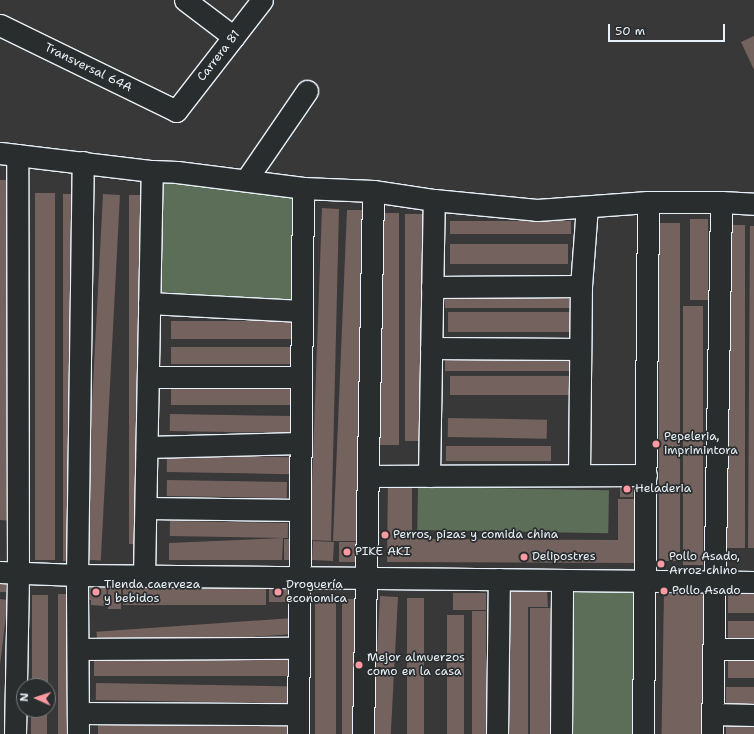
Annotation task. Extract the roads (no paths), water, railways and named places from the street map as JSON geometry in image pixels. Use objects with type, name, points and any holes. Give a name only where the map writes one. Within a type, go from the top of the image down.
[{"type":"street","points":[[185,0],[234,37]]},
{"type":"street","name":"Carrera 81","points":[[176,111],[262,0]]},
{"type":"street","name":"Transversal 64A","points":[[0,25],[176,111]]},
{"type":"street","points":[[246,180],[307,91]]},
{"type":"street","points":[[15,734],[9,572],[9,154],[152,171],[177,172],[303,188],[373,191],[434,200],[537,210],[648,202],[721,202],[754,204]]},
{"type":"street","points":[[78,734],[77,575],[83,162]]},
{"type":"street","points":[[144,576],[152,171]]},
{"type":"street","points":[[298,734],[303,188]]},
{"type":"street","points":[[363,734],[373,191]]},
{"type":"street","points":[[429,476],[434,200]]},
{"type":"street","points":[[644,734],[648,202]]},
{"type":"street","points":[[721,202],[712,724],[754,715]]},
{"type":"street","points":[[580,475],[580,286],[587,207]]},
{"type":"street","points":[[432,286],[580,286]]},
{"type":"street","points":[[149,303],[302,311]]},
{"type":"street","points":[[431,348],[580,349]]},
{"type":"street","points":[[148,377],[301,377]]},
{"type":"street","points":[[147,447],[301,443]]},
{"type":"street","points":[[368,476],[646,475]]},
{"type":"street","points":[[146,508],[300,510]]},
{"type":"street","points":[[9,572],[144,576],[754,582]]},
{"type":"street","points":[[497,734],[499,579]]},
{"type":"street","points":[[561,734],[562,580]]},
{"type":"street","points":[[78,649],[299,648]]},
{"type":"street","points":[[714,649],[754,649]]},
{"type":"street","points":[[78,713],[298,714]]},
{"type":"place","name":"Pepeleria, imprimintora","points":[[656,444]]},
{"type":"place","name":"Heladeria","points":[[627,489]]},
{"type":"place","name":"Perros, pizas y comida china","points":[[385,535]]},
{"type":"place","name":"PIKE AKI","points":[[347,552]]},
{"type":"place","name":"Delipostres","points":[[524,557]]},
{"type":"place","name":"Pollo Asado, Arroz chino","points":[[661,564]]},
{"type":"place","name":"Pollo Asado","points":[[664,591]]},
{"type":"place","name":"Tienda caerveza y bebidos","points":[[96,592]]},
{"type":"place","name":"Droguería economica","points":[[278,592]]},
{"type":"place","name":"Mejor almuerzos como en la casa","points":[[359,665]]}]
